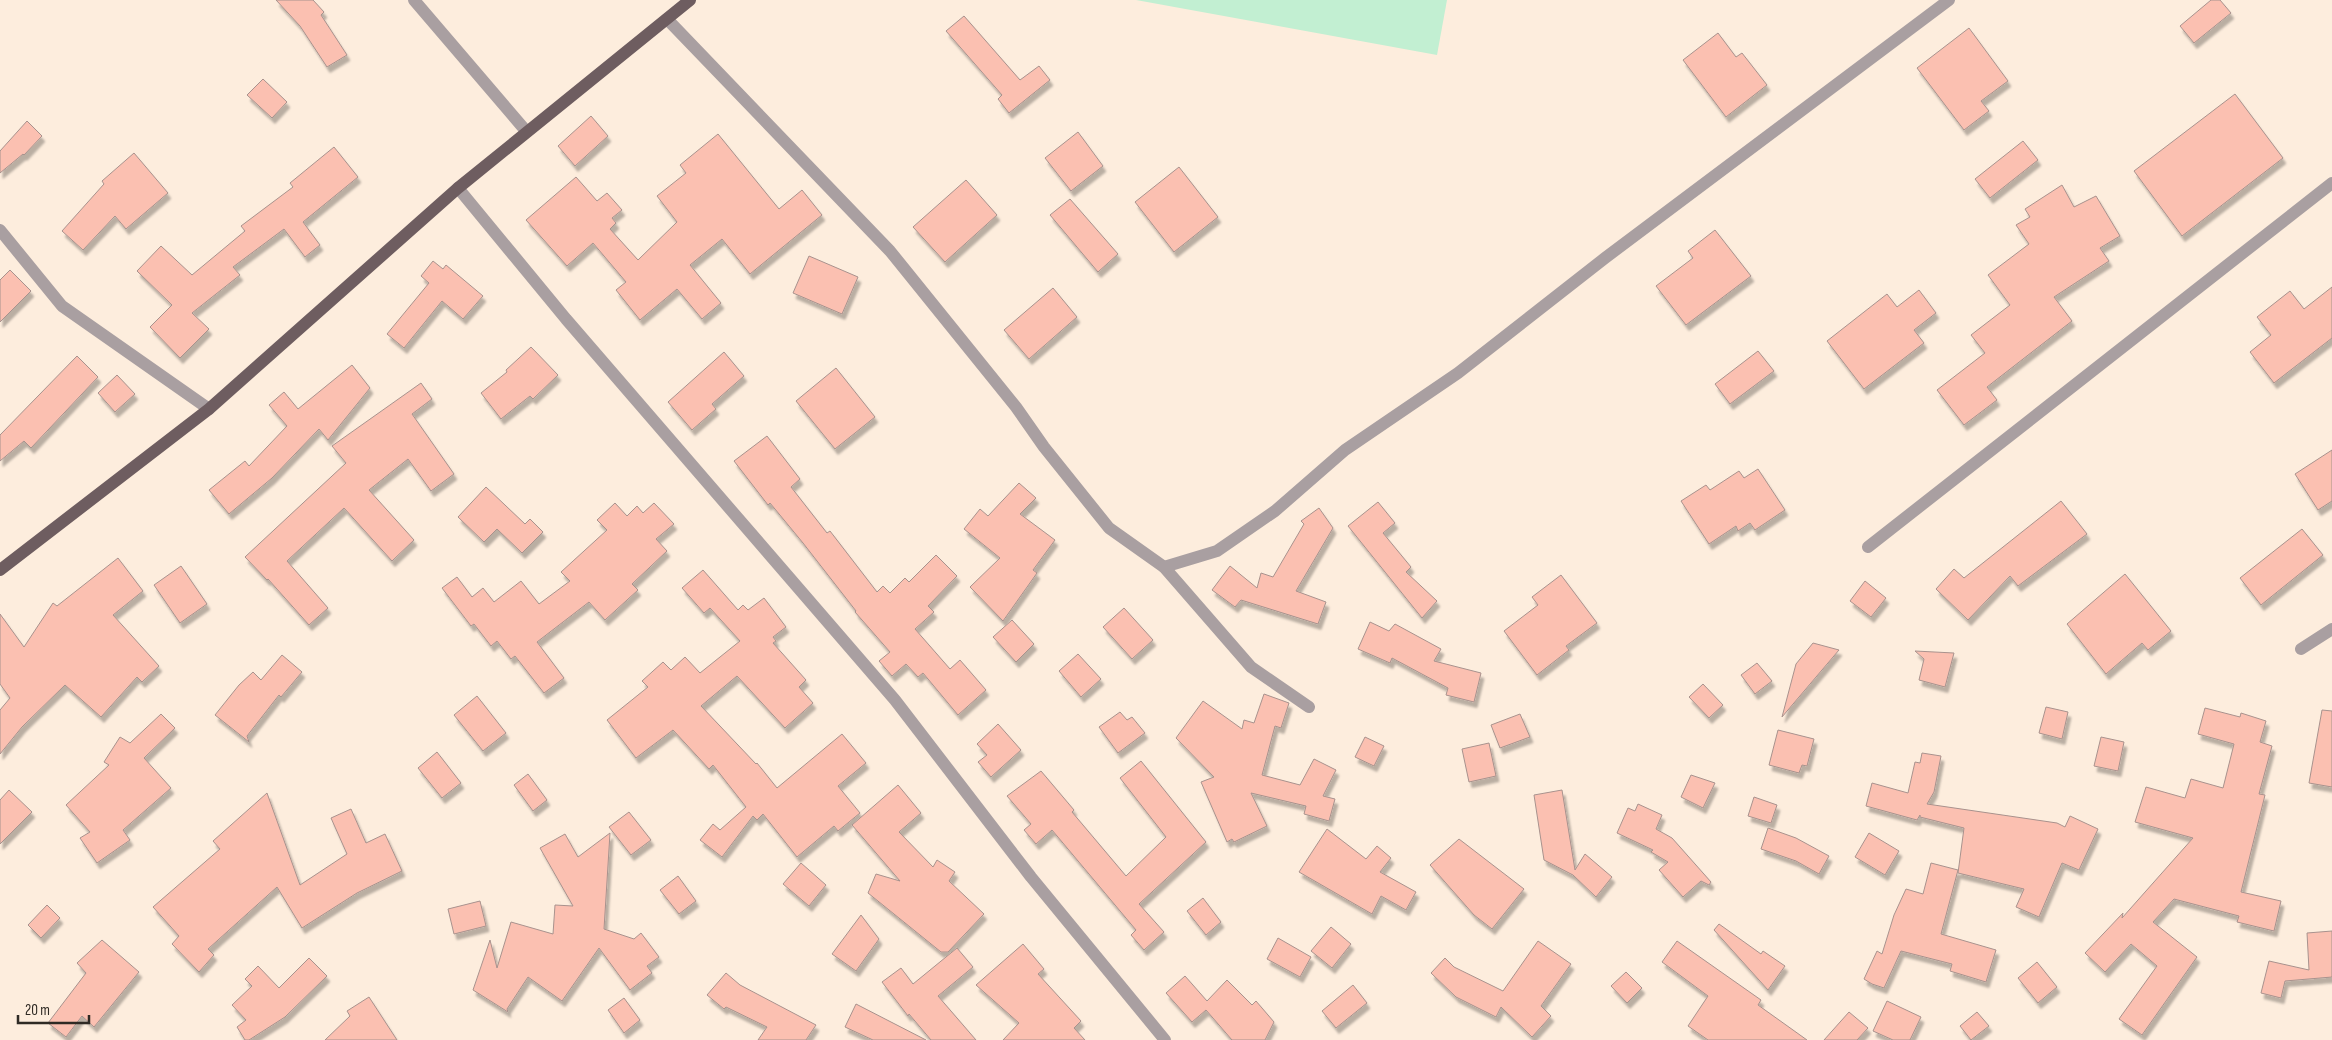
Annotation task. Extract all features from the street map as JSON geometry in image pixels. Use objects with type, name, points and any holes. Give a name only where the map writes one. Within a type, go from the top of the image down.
[{"type":"main road","points":[[0,570],[209,409],[458,188],[690,0]]},
{"type":"street","points":[[414,0],[526,131]]},
{"type":"street","points":[[1164,567],[1217,551],[1275,511],[1345,450],[1458,373],[1605,258],[1949,0]]},
{"type":"street","points":[[667,19],[890,251],[1016,407],[1044,447],[1109,528],[1164,567],[1251,667],[1309,708]]},
{"type":"street","points":[[1868,547],[2332,183]]},
{"type":"street","points":[[458,188],[566,320],[895,700],[1031,877],[1165,1040]]},
{"type":"street","points":[[0,230],[62,306],[209,409]]},
{"type":"street","points":[[2301,649],[2332,629]]},
{"type":"green space","points":[[1136,0],[1447,0],[1437,55]]},
{"type":"building","points":[[276,0],[313,0],[324,12],[321,15],[347,55],[327,67],[300,26]]},
{"type":"building","points":[[2211,0],[2220,0],[2231,13],[2194,43],[2180,26]]},
{"type":"building","points":[[964,16],[1020,80],[1039,66],[1050,80],[1009,113],[998,99],[1002,95],[946,31]]},
{"type":"building","points":[[1969,28],[2008,81],[1981,101],[1989,111],[1964,130],[1917,68]]},
{"type":"building","points":[[1718,33],[1736,57],[1742,53],[1767,85],[1726,117],[1683,60]]},
{"type":"building","points":[[263,79],[287,102],[272,118],[247,95]]},
{"type":"building","points":[[2235,94],[2283,158],[2182,236],[2134,171]]},
{"type":"building","points":[[591,116],[608,136],[575,166],[558,146]]},
{"type":"building","points":[[27,121],[42,136],[24,155],[0,173],[0,151]]},
{"type":"building","points":[[1078,132],[1103,166],[1071,191],[1045,158]]},
{"type":"building","points":[[718,134],[779,209],[802,190],[822,215],[750,274],[722,239],[690,265],[721,303],[702,319],[677,289],[640,320],[616,290],[626,282],[593,243],[567,266],[526,220],[576,177],[597,201],[607,193],[622,210],[612,218],[616,223],[610,229],[638,260],[677,222],[657,196],[686,173],[680,165]]},
{"type":"building","points":[[2023,141],[2038,160],[1990,198],[1975,179]]},
{"type":"building","points":[[334,147],[358,177],[303,222],[320,245],[305,257],[284,229],[233,267],[240,275],[192,313],[209,329],[180,358],[150,327],[172,305],[137,271],[161,246],[192,275],[245,231],[241,226],[293,187],[290,183]]},
{"type":"building","points":[[134,153],[168,193],[126,229],[115,216],[83,250],[62,231],[104,184],[102,181]]},
{"type":"building","points":[[1179,167],[1218,217],[1174,252],[1135,202]]},
{"type":"building","points":[[966,180],[997,215],[945,262],[913,227]]},
{"type":"building","points":[[2062,185],[2074,207],[2096,196],[2120,236],[2100,248],[2109,261],[2054,297],[2072,321],[1987,387],[1997,400],[1964,425],[1937,390],[1985,353],[1971,335],[2010,305],[1988,275],[2029,244],[2016,225],[2030,217],[2025,209]]},
{"type":"building","points":[[1070,199],[1118,254],[1098,272],[1050,215]]},
{"type":"building","points":[[1715,230],[1751,276],[1686,325],[1656,286],[1693,258],[1688,251]]},
{"type":"building","points":[[809,256],[858,277],[842,314],[793,293]]},
{"type":"building","points":[[433,261],[443,269],[446,265],[483,296],[463,319],[442,301],[404,348],[387,334],[429,283],[421,276]]},
{"type":"building","points":[[10,270],[31,291],[0,322],[0,280]]},
{"type":"building","points":[[2332,287],[2332,338],[2274,383],[2250,352],[2271,335],[2257,317],[2290,291],[2304,309]]},
{"type":"building","points":[[1053,288],[1077,317],[1029,359],[1004,330]]},
{"type":"building","points":[[1919,290],[1936,313],[1914,330],[1924,343],[1864,389],[1827,341],[1887,294],[1897,307]]},
{"type":"building","points":[[531,347],[558,375],[533,399],[530,396],[501,419],[481,393],[507,372],[506,370]]},
{"type":"building","points":[[1758,351],[1774,371],[1730,404],[1715,384]]},
{"type":"building","points":[[724,352],[744,376],[712,404],[716,409],[692,430],[668,402]]},
{"type":"building","points":[[77,356],[98,377],[31,448],[24,441],[0,461],[0,435]]},
{"type":"building","points":[[352,365],[370,388],[328,440],[319,429],[272,478],[229,514],[209,490],[245,461],[249,466],[287,426],[269,405],[284,392],[298,409]]},
{"type":"building","points":[[836,368],[875,417],[835,449],[796,401]]},
{"type":"building","points":[[117,375],[135,394],[115,412],[98,393]]},
{"type":"building","points":[[421,383],[432,399],[412,414],[454,474],[431,491],[408,459],[369,490],[414,540],[392,561],[344,508],[287,561],[328,608],[309,625],[268,579],[245,557],[346,463],[332,446]]},
{"type":"building","points":[[767,436],[800,479],[791,487],[827,533],[830,531],[877,592],[883,586],[890,593],[905,578],[909,582],[936,555],[957,576],[928,606],[934,612],[915,629],[950,669],[960,660],[986,690],[958,715],[923,673],[918,677],[906,664],[892,676],[879,661],[890,652],[855,612],[803,543],[770,503],[768,505],[734,461]]},
{"type":"building","points":[[2332,450],[2332,501],[2318,510],[2295,474]]},
{"type":"building","points":[[1758,469],[1785,510],[1755,530],[1750,523],[1738,531],[1736,526],[1709,544],[1681,501],[1706,485],[1710,490],[1739,471],[1744,478]]},
{"type":"building","points":[[1019,483],[1036,498],[1020,514],[1055,540],[1033,570],[1037,573],[1003,621],[970,587],[1000,558],[964,529],[980,509],[988,516]]},
{"type":"building","points":[[486,487],[525,524],[530,519],[543,532],[522,553],[497,529],[484,542],[458,517]]},
{"type":"building","points":[[2061,501],[2087,534],[2018,586],[2010,576],[1968,620],[1936,589],[1954,569],[1964,578]]},
{"type":"building","points":[[1378,502],[1395,523],[1383,533],[1411,567],[1406,572],[1437,601],[1422,618],[1348,526]]},
{"type":"building","points":[[615,503],[627,516],[637,506],[643,513],[654,503],[674,524],[656,539],[667,551],[632,584],[638,590],[605,620],[589,602],[537,642],[564,678],[544,693],[515,656],[511,659],[497,641],[491,646],[474,624],[471,626],[442,588],[457,577],[472,597],[483,588],[494,602],[521,581],[539,604],[570,581],[561,572],[607,530],[597,520]]},
{"type":"building","points":[[1319,508],[1333,528],[1296,591],[1326,602],[1318,624],[1241,600],[1235,607],[1212,590],[1230,566],[1257,588],[1261,573],[1273,577],[1304,524],[1301,521]]},
{"type":"building","points":[[2302,529],[2323,555],[2261,605],[2240,578]]},
{"type":"building","points":[[118,558],[143,591],[113,615],[159,666],[142,682],[137,677],[101,717],[65,685],[22,727],[0,754],[0,710],[10,698],[0,684],[0,614],[24,647],[53,603],[57,606]]},
{"type":"building","points":[[181,566],[207,604],[180,623],[154,585]]},
{"type":"building","points":[[703,570],[738,610],[743,605],[748,610],[764,598],[786,627],[773,637],[776,641],[773,643],[806,680],[799,687],[813,703],[785,728],[737,676],[701,706],[757,763],[777,788],[842,734],[866,763],[838,786],[860,813],[838,831],[834,826],[797,857],[763,814],[757,820],[753,816],[722,857],[700,840],[713,824],[720,830],[746,807],[713,765],[709,769],[673,730],[636,758],[607,720],[648,687],[642,681],[663,662],[671,670],[685,657],[700,673],[740,641],[710,608],[704,613],[682,588]]},
{"type":"building","points":[[2125,574],[2171,631],[2148,650],[2142,643],[2106,674],[2067,624]]},
{"type":"building","points":[[1561,575],[1597,623],[1566,646],[1569,650],[1537,675],[1504,631],[1538,605],[1532,597]]},
{"type":"building","points":[[1865,581],[1886,598],[1871,617],[1850,601]]},
{"type":"building","points":[[1124,608],[1153,640],[1132,659],[1103,627]]},
{"type":"building","points":[[1012,620],[1034,644],[1016,662],[993,637]]},
{"type":"building","points":[[1370,622],[1389,631],[1395,624],[1441,649],[1434,661],[1481,673],[1474,702],[1446,695],[1448,688],[1392,658],[1390,663],[1358,649]]},
{"type":"building","points":[[1813,643],[1839,650],[1782,717],[1796,664]]},
{"type":"building","points":[[1915,651],[1954,653],[1945,687],[1919,680],[1924,659]]},
{"type":"building","points":[[1078,654],[1101,679],[1081,697],[1059,671]]},
{"type":"building","points":[[282,655],[302,672],[281,697],[279,695],[247,736],[249,742],[215,715],[239,685],[253,672],[261,680]]},
{"type":"building","points":[[1757,663],[1772,681],[1755,694],[1741,675]]},
{"type":"building","points":[[1703,684],[1723,705],[1709,718],[1689,697]]},
{"type":"building","points":[[1264,694],[1289,703],[1281,728],[1275,726],[1262,775],[1300,785],[1314,759],[1336,770],[1323,796],[1335,799],[1329,821],[1304,814],[1306,806],[1251,793],[1267,826],[1234,842],[1232,839],[1227,842],[1201,782],[1214,777],[1176,738],[1203,701],[1242,729],[1244,720],[1254,723]]},
{"type":"building","points":[[477,696],[506,733],[483,751],[454,715]]},
{"type":"building","points":[[2046,707],[2068,712],[2062,739],[2039,733]]},
{"type":"building","points":[[2205,708],[2240,717],[2241,713],[2266,721],[2260,742],[2272,746],[2259,794],[2265,795],[2241,892],[2281,901],[2274,931],[2237,922],[2239,916],[2174,899],[2153,922],[2197,957],[2142,1035],[2119,1019],[2157,966],[2131,944],[2105,972],[2085,953],[2123,913],[2122,918],[2193,838],[2135,822],[2146,787],[2185,798],[2191,779],[2223,788],[2234,744],[2198,734]]},
{"type":"building","points":[[2322,710],[2332,711],[2332,787],[2309,783]]},
{"type":"building","points":[[1120,712],[1127,720],[1132,717],[1145,733],[1118,753],[1099,727]]},
{"type":"building","points":[[161,714],[175,728],[144,758],[171,788],[123,830],[130,840],[97,863],[80,838],[90,832],[66,805],[109,765],[104,762],[120,737],[130,743]]},
{"type":"building","points":[[1520,714],[1530,737],[1500,748],[1491,725]]},
{"type":"building","points":[[998,724],[1021,750],[991,777],[978,762],[987,755],[977,744]]},
{"type":"building","points":[[1778,730],[1814,739],[1807,766],[1802,765],[1799,773],[1769,765]]},
{"type":"building","points":[[1365,737],[1384,746],[1374,766],[1355,757]]},
{"type":"building","points":[[2101,737],[2124,742],[2118,771],[2094,766]]},
{"type":"building","points":[[1489,743],[1496,776],[1469,782],[1462,749]]},
{"type":"building","points":[[437,752],[461,783],[442,798],[418,768]]},
{"type":"building","points":[[1922,753],[1941,756],[1934,792],[1927,804],[2057,823],[2065,827],[2070,816],[2098,829],[2079,870],[2062,863],[2039,917],[2016,907],[2024,889],[1958,873],[1964,828],[1920,817],[1920,815],[1917,820],[1866,806],[1872,783],[1908,793],[1915,762],[1920,763]]},
{"type":"building","points":[[1141,761],[1206,842],[1139,904],[1164,932],[1144,950],[1131,935],[1136,930],[1052,830],[1036,844],[1024,830],[1031,824],[1007,796],[1041,771],[1074,810],[1072,812],[1126,876],[1166,837],[1120,778]]},
{"type":"building","points":[[528,774],[547,800],[533,811],[514,785]]},
{"type":"building","points":[[1691,775],[1715,783],[1703,808],[1681,797]]},
{"type":"building","points":[[898,785],[921,813],[899,832],[933,867],[937,860],[955,872],[949,881],[984,914],[948,952],[941,952],[868,893],[876,874],[900,881],[852,825]]},
{"type":"building","points":[[9,790],[32,812],[0,844],[0,800]]},
{"type":"building","points":[[1562,790],[1575,870],[1585,854],[1612,877],[1596,897],[1573,875],[1544,860],[1534,795]]},
{"type":"building","points":[[267,793],[300,885],[347,854],[331,818],[351,809],[366,843],[385,834],[402,871],[357,893],[302,928],[277,887],[208,949],[214,955],[199,972],[172,944],[179,936],[153,907],[220,849],[213,841]]},
{"type":"building","points":[[1754,797],[1777,805],[1771,823],[1748,816]]},
{"type":"building","points":[[1638,804],[1662,815],[1656,829],[1672,838],[1711,882],[1709,885],[1701,881],[1683,897],[1659,870],[1668,862],[1651,852],[1653,850],[1617,833],[1628,808],[1635,811]]},
{"type":"building","points":[[629,812],[651,840],[631,855],[609,827]]},
{"type":"building","points":[[1768,828],[1796,838],[1829,856],[1819,874],[1796,861],[1761,849]]},
{"type":"building","points":[[1327,829],[1366,859],[1377,846],[1391,858],[1380,872],[1416,892],[1406,910],[1381,896],[1372,914],[1299,872]]},
{"type":"building","points":[[610,833],[604,929],[634,939],[641,933],[659,957],[647,966],[652,973],[630,990],[599,948],[562,1001],[528,977],[507,1009],[508,1012],[473,990],[490,940],[497,968],[511,922],[553,934],[555,905],[573,906],[540,848],[565,834],[578,857]]},
{"type":"building","points":[[1869,833],[1899,851],[1885,875],[1855,857]]},
{"type":"building","points":[[1459,839],[1524,889],[1492,929],[1474,915],[1430,865]]},
{"type":"building","points":[[801,863],[826,885],[809,906],[783,884]]},
{"type":"building","points":[[1931,863],[1958,870],[1941,934],[1996,950],[1986,982],[1950,971],[1952,964],[1901,951],[1884,988],[1872,984],[1864,979],[1877,951],[1882,954],[1894,915],[1906,889],[1923,894]]},
{"type":"building","points":[[678,876],[696,901],[679,914],[660,890]]},
{"type":"building","points":[[1203,898],[1221,922],[1206,935],[1187,911]]},
{"type":"building","points":[[480,901],[486,926],[454,934],[448,909]]},
{"type":"building","points":[[47,905],[60,918],[41,938],[28,925]]},
{"type":"building","points":[[861,915],[879,939],[856,971],[832,954]]},
{"type":"building","points":[[1719,924],[1761,954],[1763,951],[1785,966],[1768,990],[1714,930]]},
{"type":"building","points":[[1331,927],[1351,944],[1332,968],[1311,951]]},
{"type":"building","points":[[2332,931],[2332,977],[2285,981],[2281,998],[2261,993],[2269,961],[2309,970],[2307,933]]},
{"type":"building","points":[[1278,938],[1311,957],[1300,977],[1267,959]]},
{"type":"building","points":[[102,940],[139,972],[94,1027],[82,1016],[66,1037],[48,1023],[86,973],[77,963]]},
{"type":"building","points":[[1538,941],[1571,964],[1541,1006],[1551,1016],[1532,1037],[1501,1007],[1496,1017],[1456,997],[1431,973],[1445,958],[1454,967],[1503,991]]},
{"type":"building","points":[[1677,941],[1761,1000],[1758,1005],[1807,1040],[1708,1040],[1688,1026],[1708,996],[1662,962]]},
{"type":"building","points":[[1023,944],[1044,969],[1038,974],[1081,1021],[1074,1028],[1085,1040],[1003,1040],[1019,1023],[976,985]]},
{"type":"building","points":[[957,948],[973,967],[938,996],[976,1040],[931,1040],[909,1014],[908,1016],[882,982],[901,968],[913,984]]},
{"type":"building","points":[[309,958],[327,976],[285,1017],[249,1040],[245,1040],[237,1027],[246,1020],[232,1005],[252,986],[245,979],[258,966],[279,988]]},
{"type":"building","points":[[2037,962],[2057,987],[2038,1003],[2018,978]]},
{"type":"building","points":[[1626,972],[1642,988],[1627,1003],[1611,986]]},
{"type":"building","points":[[726,973],[740,985],[816,1025],[806,1040],[758,1040],[767,1027],[726,1007],[724,1009],[707,995]]},
{"type":"building","points":[[1185,976],[1207,1001],[1227,980],[1252,1005],[1256,1001],[1274,1022],[1265,1040],[1232,1040],[1206,1010],[1192,1022],[1166,993]]},
{"type":"building","points":[[1353,985],[1367,1003],[1336,1028],[1322,1011]]},
{"type":"building","points":[[369,997],[397,1040],[325,1040],[350,1016],[347,1011]]},
{"type":"building","points":[[624,998],[640,1020],[624,1033],[608,1010]]},
{"type":"building","points":[[1887,1001],[1921,1017],[1910,1040],[1893,1040],[1873,1031]]},
{"type":"building","points":[[856,1004],[926,1040],[873,1040],[845,1027]]},
{"type":"building","points":[[1849,1012],[1868,1028],[1857,1040],[1824,1040]]},
{"type":"building","points":[[1977,1012],[1989,1026],[1971,1040],[1960,1026]]}]
